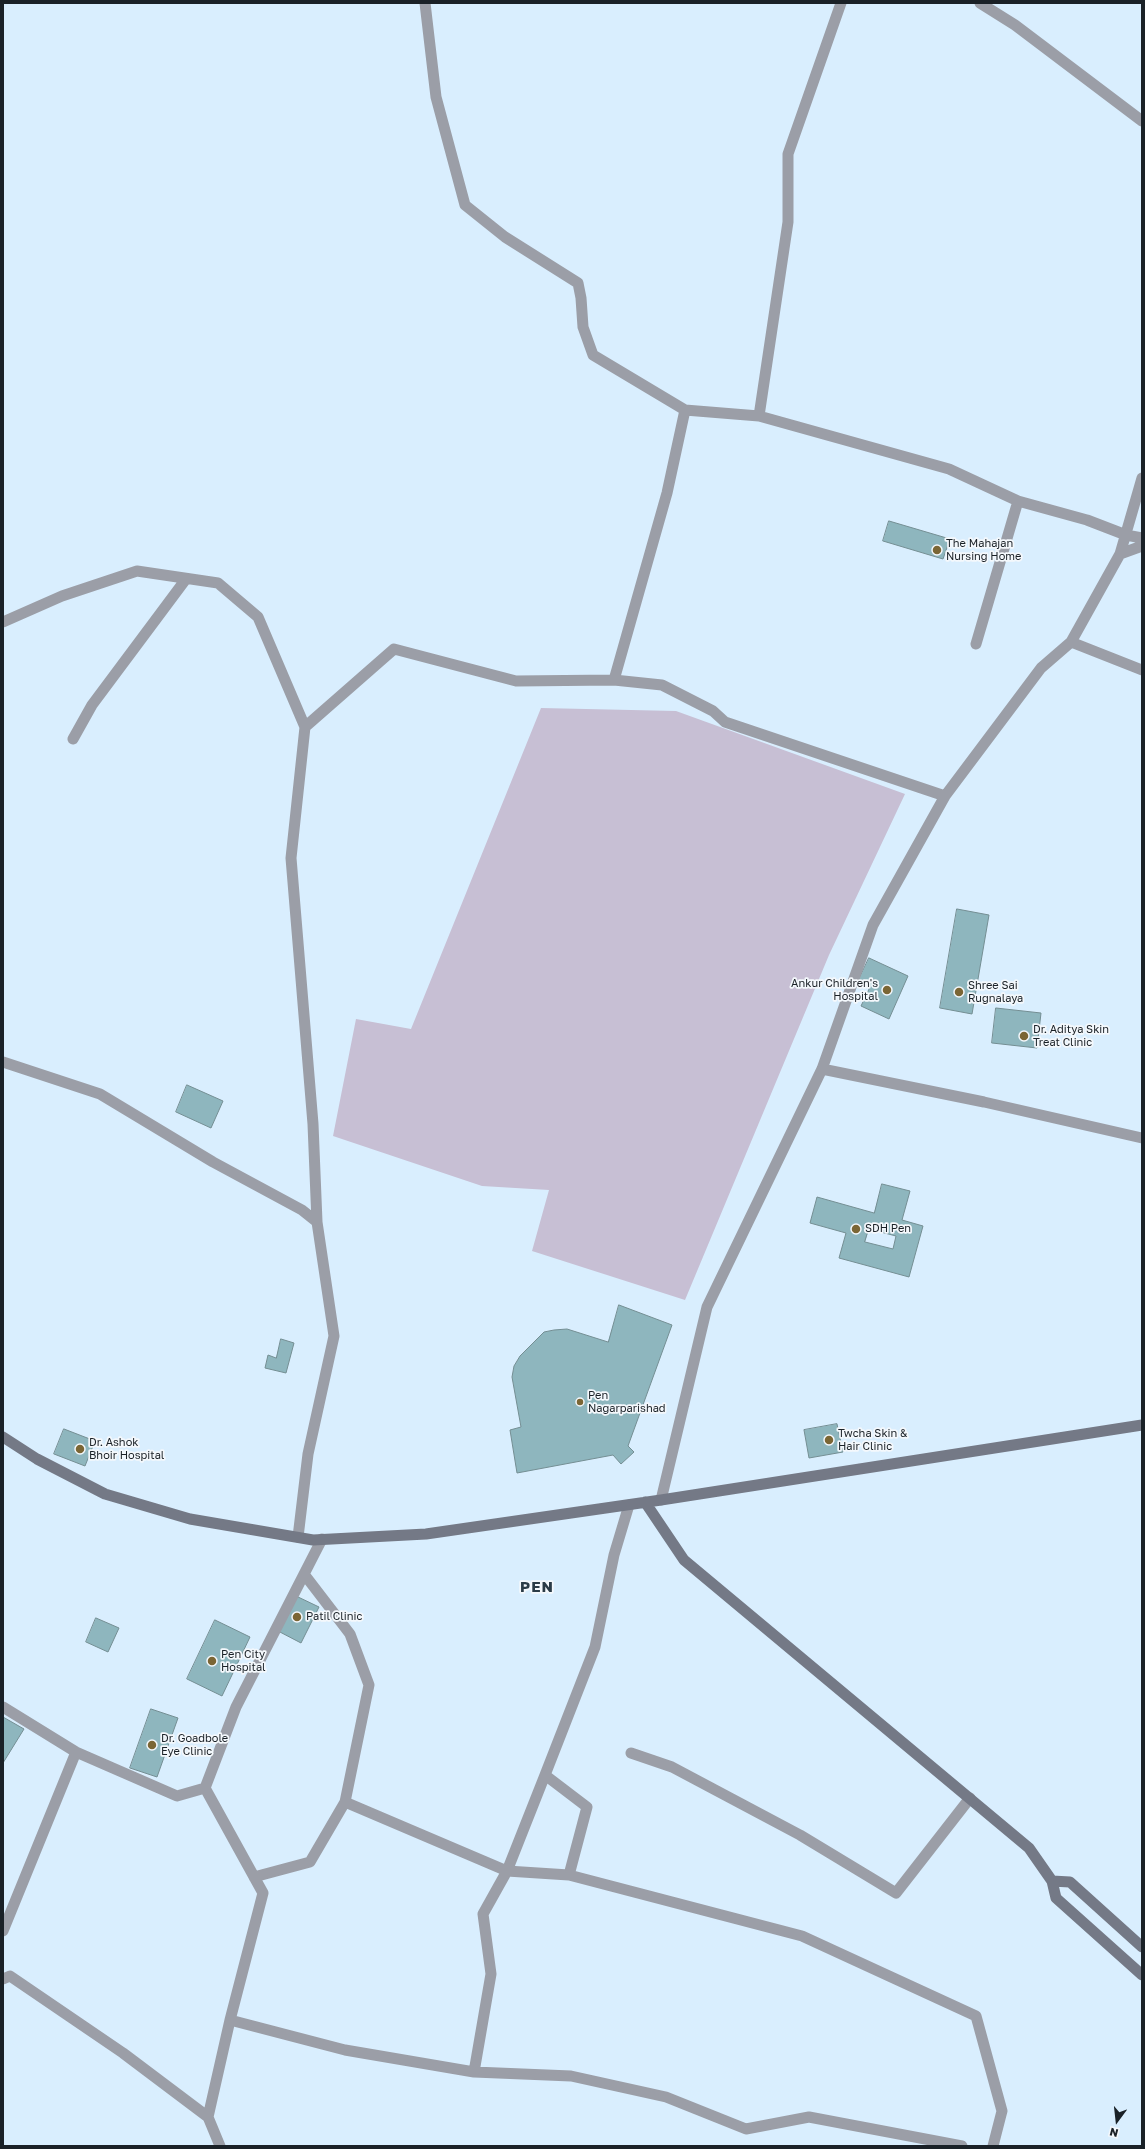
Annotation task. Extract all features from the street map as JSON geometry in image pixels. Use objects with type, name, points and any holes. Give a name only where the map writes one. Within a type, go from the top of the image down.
[{"type":"main road","points":[[3,1437],[37,1459],[105,1494],[190,1519],[298,1537],[322,1539],[426,1534],[661,1500],[1142,1424]]},
{"type":"main road","points":[[645,1502],[684,1560],[1029,1848],[1052,1880],[1056,1898],[1142,1975]]},
{"type":"main road","points":[[1052,1880],[1070,1882],[1142,1946]]},
{"type":"street","points":[[425,3],[436,97],[465,205],[504,237],[578,283],[581,298],[583,327],[592,355],[685,410],[759,416],[949,469],[1018,501],[1087,520],[1142,538]]},
{"type":"street","points":[[759,416],[788,222],[788,154],[841,3]]},
{"type":"street","points":[[980,3],[1014,25],[1142,121]]},
{"type":"street","points":[[614,680],[667,493],[685,410]]},
{"type":"street","points":[[661,1500],[707,1307],[822,1069],[873,925],[945,796],[1041,668],[1071,642],[1120,554],[1142,478]]},
{"type":"street","points":[[976,644],[1018,501]]},
{"type":"street","points":[[1120,554],[1142,546]]},
{"type":"street","points":[[3,622],[62,596],[137,571],[218,583],[258,617],[305,727],[291,858],[313,1124],[317,1222],[334,1336],[308,1454],[298,1537]]},
{"type":"street","points":[[73,739],[92,705],[186,579]]},
{"type":"street","points":[[1071,642],[1142,670]]},
{"type":"street","points":[[305,727],[394,649],[516,681],[614,680],[662,685],[713,711],[725,722],[945,796]]},
{"type":"street","points":[[3,1062],[100,1094],[213,1162],[302,1210],[317,1222]]},
{"type":"street","points":[[822,1069],[984,1102],[1142,1138]]},
{"type":"street","points":[[474,2072],[491,1974],[483,1914],[507,1871],[595,1647],[614,1555],[628,1505]]},
{"type":"street","points":[[208,2116],[230,2020],[263,1893],[205,1788],[236,1707],[322,1539]]},
{"type":"street","points":[[254,1877],[310,1862],[345,1802],[369,1684],[350,1634],[304,1574]]},
{"type":"street","points":[[3,1707],[76,1752],[177,1796],[205,1788]]},
{"type":"street","points":[[3,1932],[76,1752]]},
{"type":"street","points":[[631,1752],[679,1770],[800,1835],[896,1893],[970,1798]]},
{"type":"street","points":[[545,1775],[587,1807],[569,1875]]},
{"type":"street","points":[[345,1802],[507,1871],[569,1875],[802,1936],[976,2016],[1002,2111],[993,2146]]},
{"type":"street","points":[[5,1974],[123,2053],[208,2116],[220,2146]]},
{"type":"street","points":[[230,2020],[345,2050],[474,2072],[571,2076],[666,2097],[746,2129],[809,2117],[962,2146]]},
{"type":"shaded area","points":[[541,708],[676,711],[905,794],[829,955],[685,1300],[532,1251],[549,1190],[482,1186],[333,1136],[356,1019],[411,1029]]},
{"type":"building","points":[[889,521],[950,539],[943,559],[883,541]]},
{"type":"building","points":[[957,909],[989,915],[972,1014],[940,1008]]},
{"type":"building","points":[[869,958],[908,976],[889,1019],[861,1006],[870,987],[858,982]]},
{"type":"building","points":[[996,1008],[1041,1013],[1037,1048],[992,1043]]},
{"type":"building","points":[[187,1085],[223,1101],[211,1128],[176,1112]]},
{"type":"building","points":[[882,1184],[910,1191],[902,1220],[923,1226],[909,1277],[839,1258],[846,1233],[810,1223],[817,1197],[874,1213]],"holes":[[[869,1229],[896,1236],[893,1249],[865,1242]]]},
{"type":"building","name":"Pen Nagarparishad","points":[[619,1305],[672,1325],[628,1446],[634,1452],[621,1464],[613,1455],[517,1473],[510,1430],[521,1427],[512,1377],[514,1366],[520,1356],[544,1332],[554,1330],[567,1329],[608,1342]]},
{"type":"building","points":[[281,1339],[294,1343],[286,1373],[265,1368],[268,1355],[276,1358]]},
{"type":"building","points":[[837,1424],[843,1452],[809,1458],[804,1430]]},
{"type":"building","points":[[64,1429],[95,1441],[85,1466],[54,1454]]},
{"type":"building","points":[[296,1596],[319,1607],[301,1643],[278,1631]]},
{"type":"building","points":[[96,1618],[119,1628],[108,1652],[86,1642]]},
{"type":"building","points":[[215,1620],[250,1637],[222,1696],[187,1679]]},
{"type":"building","points":[[151,1709],[178,1718],[157,1777],[130,1768]]},
{"type":"building","points":[[3,1717],[24,1729],[3,1763]]},
{"type":"place","name":"The Mahajan Nursing Home","points":[[937,550]]},
{"type":"place","name":"Ankur Children's Hospital","points":[[887,990]]},
{"type":"place","name":"Shree Sai Rugnalaya","points":[[959,992]]},
{"type":"place","name":"Dr. Aditya Skin Treat Clinic","points":[[1024,1036]]},
{"type":"place","name":"SDH Pen","points":[[856,1229]]},
{"type":"place","name":"Pen Nagarparishad","points":[[580,1402]]},
{"type":"place","name":"Twcha Skin & Hair Clinic","points":[[829,1440]]},
{"type":"place","name":"Dr. Ashok Bhoir Hospital","points":[[80,1449]]},
{"type":"place","name":"Patil Clinic","points":[[297,1617]]},
{"type":"place","name":"Pen City Hospital","points":[[212,1661]]},
{"type":"place","name":"Dr. Goadbole Eye Clinic","points":[[152,1745]]},
{"type":"district","name":"PEN","points":[[537,1587]]}]
